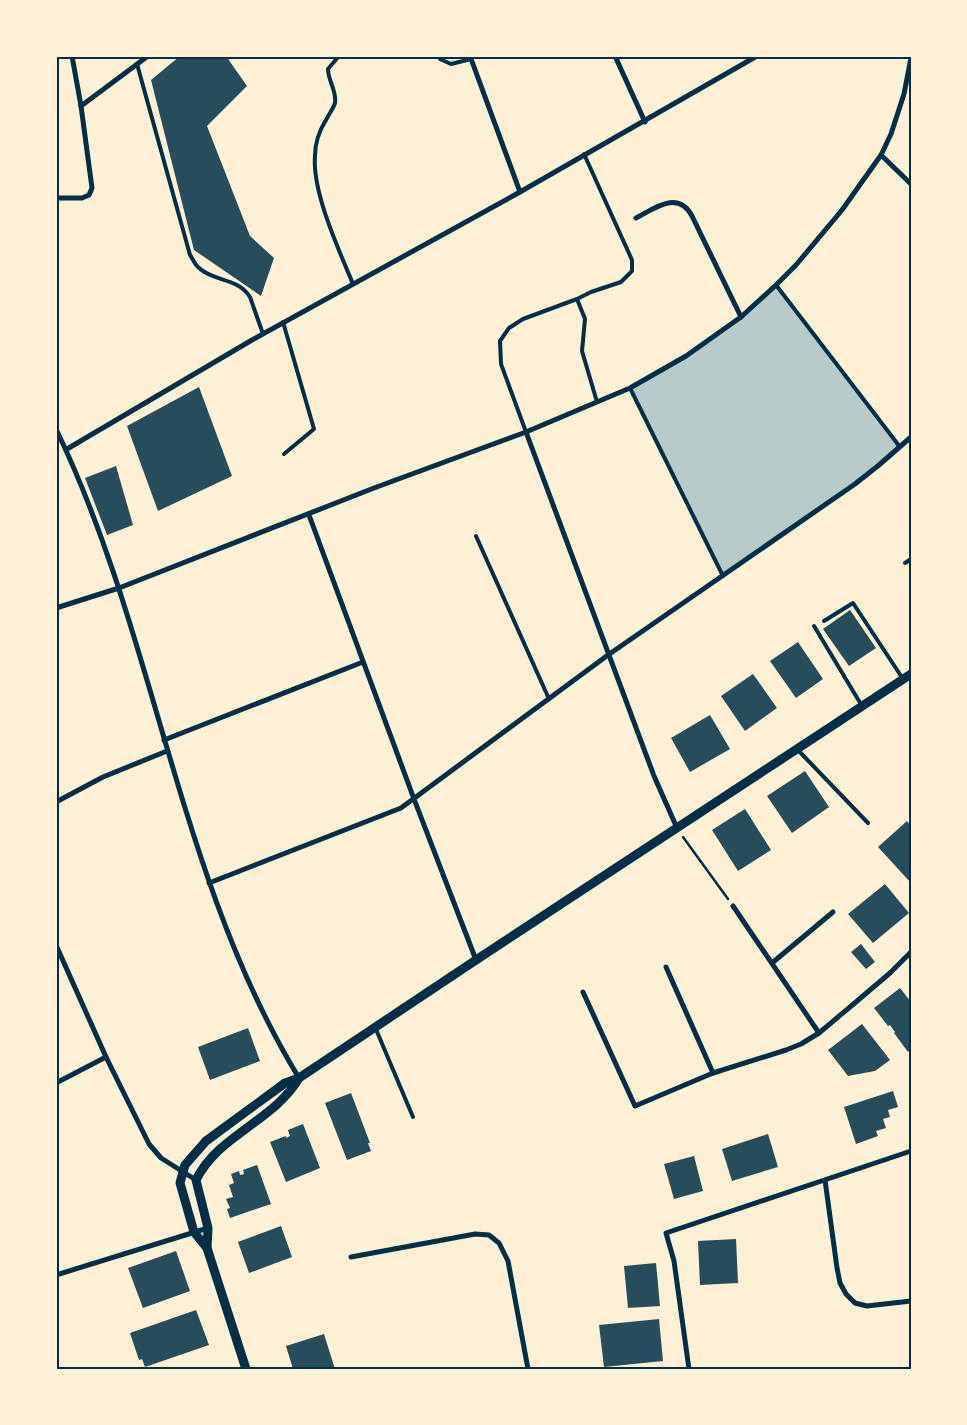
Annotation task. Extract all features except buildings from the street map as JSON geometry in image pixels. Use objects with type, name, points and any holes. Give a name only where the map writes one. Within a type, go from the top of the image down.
[{"type":"street","points":[[56,198],[82,198],[89,195],[92,188],[72,56]]},
{"type":"street","points":[[81,106],[148,56]]},
{"type":"street","points":[[615,56],[645,122]]},
{"type":"street","points":[[67,450],[284,322],[520,192],[584,154],[645,122],[757,56]]},
{"type":"street","points":[[470,58],[520,192]]},
{"type":"street","points":[[56,608],[119,588],[374,488],[526,432],[630,388],[686,356],[741,317],[776,285],[842,210],[881,155],[891,134],[904,94],[911,58]]},
{"type":"street","points":[[881,155],[911,184]]},
{"type":"street","points":[[636,218],[666,203],[676,203],[686,208],[692,216],[741,317]]},
{"type":"street","points":[[57,431],[67,450],[119,588],[167,751],[209,883],[257,1001],[279,1045],[300,1078]]},
{"type":"street","points":[[526,432],[654,776],[677,828]]},
{"type":"street","points":[[209,883],[401,808],[608,655],[855,484],[911,437]]},
{"type":"street","points":[[309,514],[414,799],[476,960]]},
{"type":"street","points":[[164,740],[363,662]]},
{"type":"street","points":[[207,1248],[194,1232],[180,1183],[185,1165],[206,1141],[285,1083],[300,1078],[907,677]]},
{"type":"street","points":[[56,802],[103,777],[167,751]]},
{"type":"street","points":[[733,906],[819,1033]]},
{"type":"street","points":[[772,963],[833,912]]},
{"type":"street","points":[[56,945],[106,1057],[150,1144],[161,1158],[182,1173],[196,1180]]},
{"type":"street","points":[[583,992],[635,1106],[713,1072],[786,1050],[819,1033],[890,973],[911,952]]},
{"type":"street","points":[[666,967],[713,1072]]},
{"type":"street","points":[[56,1083],[106,1057]]},
{"type":"street","points":[[246,1369],[207,1248],[208,1228],[196,1180],[211,1157],[276,1106],[291,1092],[300,1078]]},
{"type":"street","points":[[689,1369],[674,1261],[666,1233],[911,1150]]},
{"type":"street","points":[[825,1180],[837,1268],[840,1283],[846,1294],[855,1303],[867,1306],[911,1301]]},
{"type":"street","points":[[56,1275],[208,1228]]},
{"type":"street","points":[[351,1257],[476,1234],[489,1235],[499,1243],[508,1261],[528,1369]]},
{"type":"lane","points":[[339,56],[328,69],[328,76],[335,97],[334,104],[316,141],[314,166],[317,184],[337,245],[353,284]]},
{"type":"lane","points":[[438,56],[440,60],[451,64],[470,58]]},
{"type":"lane","points":[[137,64],[190,255],[199,269],[233,283],[247,292],[263,334]]},
{"type":"lane","points":[[526,432],[501,364],[500,341],[509,328],[523,319],[621,282],[632,271],[632,260],[584,154]]},
{"type":"lane","points":[[776,285],[900,447]]},
{"type":"lane","points":[[577,299],[585,319],[582,351],[597,402]]},
{"type":"lane","points":[[284,322],[314,429],[284,454]]},
{"type":"lane","points":[[630,388],[724,576]]},
{"type":"lane","points":[[476,536],[549,699]]},
{"type":"lane","points":[[905,563],[911,559]]},
{"type":"lane","points":[[824,621],[853,603],[907,677]]},
{"type":"lane","points":[[814,626],[862,706]]},
{"type":"lane","points":[[798,749],[868,823]]},
{"type":"lane","points":[[376,1027],[413,1117]]},
{"type":"path","points":[[677,828],[733,906]]},
{"type":"shaded area","points":[[776,285],[900,447],[879,465],[723,576],[630,389],[741,317]]}]
